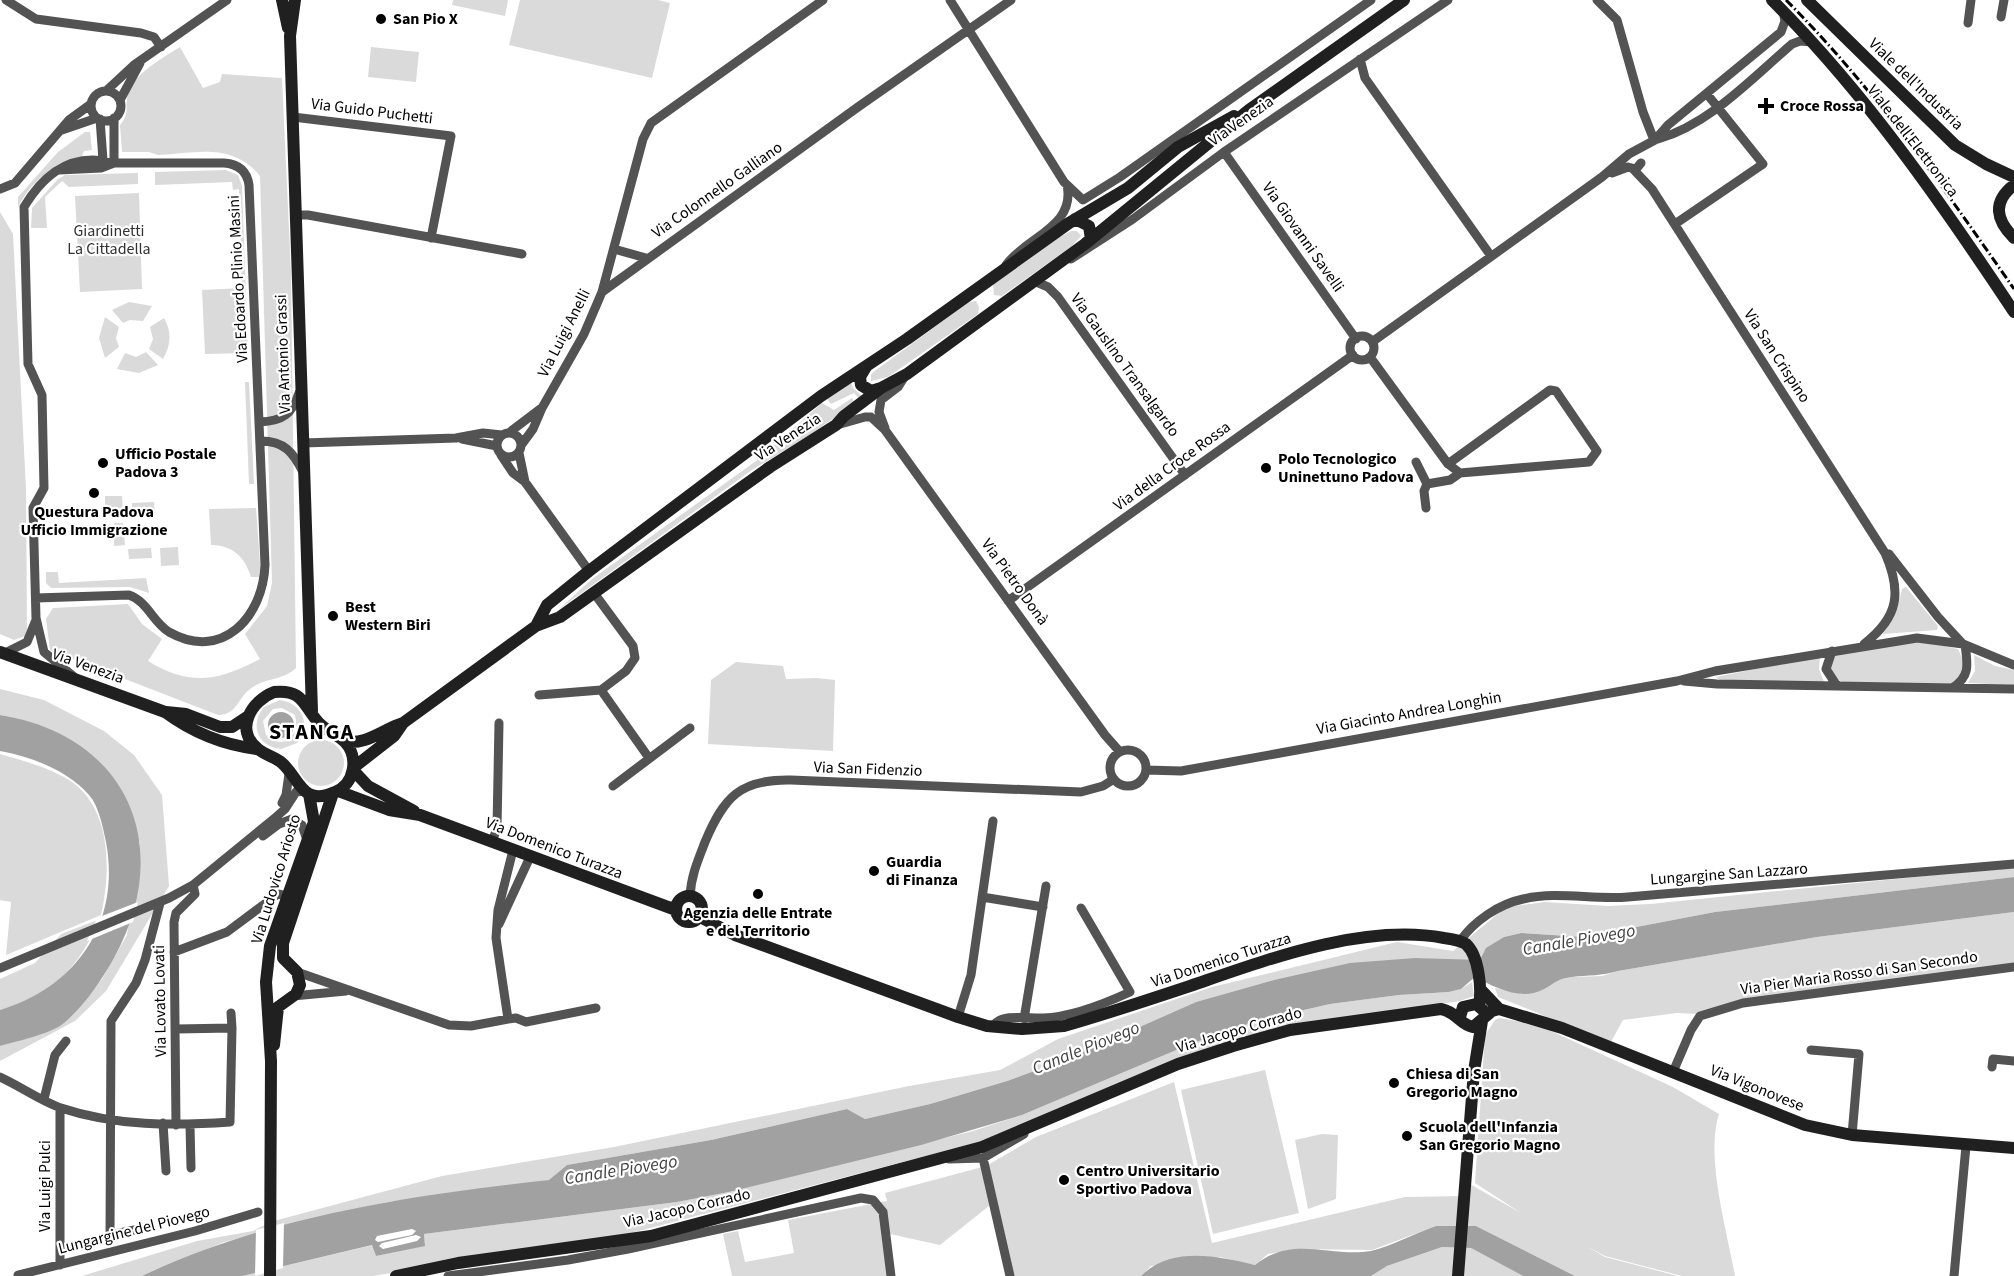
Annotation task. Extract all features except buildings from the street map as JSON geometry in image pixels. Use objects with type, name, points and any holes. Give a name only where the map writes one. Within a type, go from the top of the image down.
[{"type":"main road","name":"Via Antonio Grassi","points":[[282,0],[290,36]]},
{"type":"main road","name":"Via Antonio Grassi","points":[[295,0],[290,36],[312,711]]},
{"type":"main road","name":"Via Venezia","points":[[353,769],[393,736],[403,723],[536,626],[560,617],[770,467],[836,425],[844,416],[881,388],[907,374],[1091,239],[1249,110],[1404,0]]},
{"type":"main road","name":"Viale dell'Elettronica","points":[[1772,0],[1812,42],[1915,166],[2014,312]]},
{"type":"main road","name":"Viale dell'Industria","points":[[1807,0],[1956,145],[1986,164],[2014,177]]},
{"type":"main road","name":"Via Venezia","points":[[536,626],[547,605],[589,571],[821,396],[866,367],[1075,219],[1088,204],[1128,188],[1193,137],[1249,110]]},
{"type":"main road","points":[[2014,185],[2000,200],[1998,207],[2003,227],[2014,238]]},
{"type":"main road","points":[[1075,219],[1089,226],[1091,239]]},
{"type":"main road","points":[[866,367],[859,381],[863,388],[871,391],[881,388]]},
{"type":"main road","name":"Via Venezia","points":[[2,653],[165,712]]},
{"type":"main road","points":[[257,749],[247,733],[248,717],[255,704],[267,695],[289,692],[310,671]]},
{"type":"main road","points":[[289,692],[306,702],[323,728],[344,741],[352,755],[353,769]]},
{"type":"main road","points":[[165,712],[186,714],[220,726],[232,727],[248,717]]},
{"type":"main road","points":[[165,712],[182,725],[219,740],[257,749],[284,764],[289,774],[307,793],[319,796],[335,792]]},
{"type":"main road","name":"Via Venezia","points":[[344,741],[363,741],[387,728],[403,723]]},
{"type":"main road","name":"Via Domenico Turazza","points":[[353,769],[368,786],[420,815],[676,910],[679,917],[686,921],[693,921],[700,916],[735,935],[987,1026],[1037,1030],[1064,1026],[1268,959],[1343,942],[1410,934],[1460,941]]},
{"type":"main road","name":"Via Ludovico Ariosto","points":[[270,1276],[264,1212],[272,1061],[278,1007],[291,997],[300,985],[294,970],[282,958],[283,943],[335,792],[345,786],[353,769]]},
{"type":"main road","name":"Via Domenico Turazza","points":[[335,792],[388,810],[420,815]]},
{"type":"main road","name":"Via Ludovico Ariosto","points":[[272,1061],[267,1025],[270,946],[314,822],[307,793]]},
{"type":"main road","points":[[676,910],[678,902],[690,896],[702,906],[700,916]]},
{"type":"main road","points":[[1458,1276],[1476,1050],[1482,1020],[1474,958],[1468,947],[1460,941]]},
{"type":"main road","name":"Via Ludovico Ariosto","points":[[268,974],[278,967],[294,970]]},
{"type":"main road","points":[[1464,1022],[1478,1025],[1497,1007],[1479,985]]},
{"type":"main road","points":[[267,988],[274,997],[291,997]]},
{"type":"main road","points":[[1476,1050],[1474,1037],[1464,1022],[1465,1005],[1472,1003],[1479,1006]]},
{"type":"main road","name":"Via Vigonovese","points":[[1479,1006],[1497,1007],[1562,1029],[1805,1125],[1852,1135],[1966,1146],[2014,1148]]},
{"type":"main road","name":"Via Jacopo Corrado","points":[[396,1276],[458,1263],[651,1236],[946,1159],[1036,1126],[1178,1064],[1290,1030],[1433,1010],[1447,1010],[1464,1022]]},
{"type":"street","points":[[6,0],[36,19],[141,33],[154,37],[161,47]]},
{"type":"street","points":[[0,189],[15,183],[69,120],[91,104],[96,94],[106,91],[134,65],[142,62],[227,0]]},
{"type":"street","name":"Via Luigi Anelli","points":[[520,449],[584,334],[602,292],[643,139],[651,123],[823,0]]},
{"type":"street","points":[[950,0],[1066,184],[1088,204]]},
{"type":"street","name":"Via Colonnello Galliano","points":[[602,292],[646,258],[1011,0]]},
{"type":"street","name":"Via Venezia","points":[[1088,204],[1227,101],[1371,0]]},
{"type":"street","name":"Via Venezia","points":[[1053,267],[1086,252],[1224,152],[1448,0]]},
{"type":"street","points":[[1968,23],[1971,0]]},
{"type":"street","points":[[2001,17],[2004,0]]},
{"type":"street","points":[[1599,1],[1617,20],[1642,112],[1653,141]]},
{"type":"street","points":[[1372,342],[1602,177],[1633,161],[1707,93],[1781,32],[1785,21],[1783,11]]},
{"type":"street","name":"Via Colonnello Galliano","points":[[851,114],[862,110],[958,44],[968,41],[979,45]]},
{"type":"street","points":[[1653,141],[1674,134],[1718,107],[1792,44],[1800,41],[1812,42]]},
{"type":"street","points":[[1360,59],[1365,78],[1491,256]]},
{"type":"street","points":[[75,678],[45,652],[36,618],[33,508],[44,488],[44,451],[42,395],[28,364],[24,211],[28,200],[56,171],[101,168],[114,163],[114,118],[120,110],[120,100],[142,62]]},
{"type":"street","points":[[106,91],[114,94],[120,100]]},
{"type":"street","points":[[1675,224],[1763,164],[1707,93]]},
{"type":"street","name":"Via Venezia","points":[[1193,137],[1227,101]]},
{"type":"street","points":[[91,104],[92,112],[98,118],[102,160]]},
{"type":"street","name":"Via Guido Puchetti","points":[[293,117],[451,136],[431,238]]},
{"type":"street","points":[[59,131],[98,118],[114,118]]},
{"type":"street","name":"Via Giovanni Savelli","points":[[1224,152],[1356,339]]},
{"type":"street","name":"Via Edoardo Plinio Masini","points":[[36,598],[129,596],[139,600],[166,630],[184,638],[213,639],[235,630],[255,609],[264,580],[261,441],[249,185],[245,173],[235,165],[224,163],[114,163],[102,160],[70,163],[56,171]]},
{"type":"street","name":"Via San Crispino","points":[[1633,161],[1876,538],[1938,617],[1964,645]]},
{"type":"street","name":"Via Venezia","points":[[1004,268],[1014,253],[1060,220],[1068,205],[1066,184]]},
{"type":"street","points":[[297,216],[308,215],[522,254]]},
{"type":"street","points":[[614,249],[646,258]]},
{"type":"street","name":"Via Gauslino Transalgardo","points":[[1034,281],[1048,287],[1058,297],[1185,475]]},
{"type":"street","points":[[1367,338],[1372,342],[1374,351],[1370,357],[1362,360],[1353,356],[1351,346],[1356,339],[1367,338]]},
{"type":"street","name":"Via della Croce Rossa","points":[[1008,601],[1353,356]]},
{"type":"street","points":[[1370,357],[1448,464],[1460,473]]},
{"type":"street","name":"Via Pietro Donà","points":[[885,430],[879,412],[881,400],[898,387],[907,374]]},
{"type":"street","points":[[260,422],[274,421],[288,415],[301,388]]},
{"type":"street","points":[[1427,484],[1450,480],[1460,473],[1589,462],[1598,451],[1556,391],[1550,390],[1448,464]]},
{"type":"street","name":"Via Luigi Anelli","points":[[506,434],[542,408]]},
{"type":"street","points":[[302,416],[314,437],[325,442]]},
{"type":"street","name":"Via Pietro Donà","points":[[836,425],[871,417],[885,430],[1120,752]]},
{"type":"street","points":[[303,443],[456,438],[483,433],[518,436],[525,482]]},
{"type":"street","points":[[499,450],[506,434]]},
{"type":"street","points":[[456,438],[499,450],[510,458],[520,449]]},
{"type":"street","points":[[261,441],[280,443],[288,448],[304,474]]},
{"type":"street","points":[[499,450],[513,473],[525,482],[589,571]]},
{"type":"street","points":[[1416,462],[1427,484],[1424,491],[1426,508]]},
{"type":"street","name":"Via San Crispino","points":[[1862,645],[1885,625],[1893,611],[1895,595],[1892,570],[1876,538]]},
{"type":"street","points":[[539,694],[601,690],[626,671],[635,658],[633,646],[594,593]]},
{"type":"street","points":[[2,653],[27,642],[36,618]]},
{"type":"street","name":"Via Giacinto Andrea Longhin","points":[[1146,770],[1181,771],[1677,681],[1701,674],[1862,645],[1917,638],[1964,645],[2014,665]]},
{"type":"street","points":[[1952,688],[1961,683],[1968,671],[1964,645]]},
{"type":"street","points":[[1832,651],[1826,669],[1837,686]]},
{"type":"street","name":"Via Giacinto Andrea Longhin","points":[[1677,681],[1717,684],[2014,689]]},
{"type":"street","points":[[601,690],[649,758]]},
{"type":"street","points":[[492,842],[497,828],[500,723]]},
{"type":"street","points":[[613,786],[690,728]]},
{"type":"street","points":[[1114,779],[1110,764],[1120,752],[1138,753],[1145,763],[1146,770]]},
{"type":"street","name":"Via San Fidenzio","points":[[690,896],[693,871],[718,813],[727,800],[740,790],[757,782],[791,780],[1081,792],[1103,786],[1114,779],[1130,786],[1141,780],[1146,770]]},
{"type":"street","points":[[238,850],[243,840],[280,806],[286,795],[289,774]]},
{"type":"street","points":[[0,968],[160,903],[193,885],[285,809],[296,792],[307,793]]},
{"type":"street","points":[[238,850],[257,841],[279,824],[292,819],[302,825],[307,840]]},
{"type":"street","points":[[958,1017],[971,975],[993,821]]},
{"type":"street","points":[[508,1019],[496,928],[498,910],[513,850]]},
{"type":"street","points":[[496,928],[530,857]]},
{"type":"street","name":"Lungargine San Lazzaro","points":[[1460,941],[1492,911],[1507,903],[1525,898],[1544,896],[1614,898],[2014,864]]},
{"type":"street","name":"Via Lovato Lovati","points":[[176,1125],[174,952],[176,913],[195,894],[193,885]]},
{"type":"street","points":[[1024,1019],[1046,886]]},
{"type":"street","points":[[174,952],[227,932],[278,894],[287,896]]},
{"type":"street","points":[[982,897],[1043,907]]},
{"type":"street","points":[[149,1227],[110,1235],[111,1021],[136,983],[145,960],[160,903]]},
{"type":"street","name":"Via Domenico Turazza","points":[[994,1025],[1004,1019],[1063,1015],[1111,1001],[1130,992],[1081,908]]},
{"type":"street","name":"Via Pier Maria Rosso di San Secondo","points":[[1673,1072],[1691,1030],[1700,1016],[1743,1002],[2014,967]]},
{"type":"street","points":[[294,970],[449,1025],[471,1026],[516,1018],[526,1022],[596,1008]]},
{"type":"street","points":[[291,997],[348,990]]},
{"type":"street","points":[[0,1077],[60,1107],[112,1120],[176,1125],[230,1122],[231,1013]]},
{"type":"street","points":[[176,1029],[232,1028]]},
{"type":"street","points":[[44,1098],[55,1055],[66,1041]]},
{"type":"street","points":[[1811,1050],[1858,1054],[1852,1135]]},
{"type":"street","points":[[1992,1067],[1993,1059],[2014,1061]]},
{"type":"street","name":"Via Luigi Pulci","points":[[60,1107],[60,1265]]},
{"type":"street","points":[[163,1123],[166,1171]]},
{"type":"street","points":[[190,1125],[191,1168]]},
{"type":"street","name":"Via Jacopo Corrado","points":[[946,1159],[983,1158],[1036,1126]]},
{"type":"street","points":[[1954,1276],[1966,1146]]},
{"type":"street","points":[[983,1158],[1010,1276]]},
{"type":"street","name":"Via Jacopo Corrado","points":[[448,1276],[608,1253],[861,1198],[873,1200],[883,1212],[891,1276]]},
{"type":"street","name":"Lungargine del Piovego","points":[[18,1275],[264,1212]]},
{"type":"green space","points":[[453,0],[508,0],[505,16],[452,5]]},
{"type":"green space","points":[[520,0],[658,0],[670,3],[652,78],[509,45]]},
{"type":"green space","points":[[180,47],[203,88],[220,82],[222,74],[282,78],[291,273],[296,668],[286,675],[253,687],[234,709],[218,715],[50,650],[46,619],[53,608],[128,604],[142,624],[162,639],[148,661],[178,675],[191,678],[217,676],[260,659],[245,634],[267,606],[272,583],[260,176],[249,165],[226,154],[200,152],[158,155],[149,152],[122,152],[120,125],[127,109],[131,86],[150,67]]},
{"type":"green space","points":[[371,47],[419,52],[416,82],[368,77]]},
{"type":"green space","points":[[85,132],[90,132],[92,150],[84,151],[81,158],[52,169],[44,175],[30,189],[18,207],[18,197],[58,152]]},
{"type":"green space","points":[[226,170],[238,175],[242,186],[248,353],[205,354],[202,290],[242,288],[239,189],[233,190],[232,182],[155,185],[155,172]]},
{"type":"green space","points":[[138,173],[138,184],[69,187],[62,181],[45,197],[47,228],[31,228],[32,208],[58,179],[65,175]]},
{"type":"green space","name":"Giardinetti La Cittadella","points":[[139,193],[142,289],[80,292],[75,196]]},
{"type":"green space","points":[[0,212],[13,234],[26,489],[27,629],[25,636],[14,640],[0,634]]},
{"type":"green space","points":[[1071,231],[1077,231],[1081,236],[1072,246],[1002,296],[994,295],[993,284],[1054,240]]},
{"type":"green space","points":[[976,301],[979,307],[978,314],[888,377],[871,381],[871,374],[876,370],[969,302]]},
{"type":"green space","points":[[129,302],[152,306],[143,321],[130,320],[123,323],[112,310]]},
{"type":"green space","points":[[105,317],[119,327],[116,338],[119,347],[105,358],[99,338]]},
{"type":"green space","points":[[164,318],[169,338],[168,349],[163,359],[149,349],[153,339],[150,327]]},
{"type":"green space","points":[[146,352],[158,365],[139,373],[117,369],[125,353],[136,357]]},
{"type":"green space","points":[[245,382],[249,382],[254,484],[249,484]]},
{"type":"green space","points":[[851,382],[853,388],[862,396],[859,399],[854,393],[831,404],[827,399]]},
{"type":"green space","points":[[852,398],[855,403],[807,437],[752,470],[558,610],[592,579],[756,461],[822,403],[834,410]]},
{"type":"green space","points":[[105,496],[122,496],[123,514],[105,515]]},
{"type":"green space","points":[[154,502],[155,513],[132,514],[132,503]]},
{"type":"green space","points":[[256,508],[261,577],[251,577],[237,554],[225,547],[211,545],[209,509]]},
{"type":"green space","points":[[114,523],[123,523],[125,545],[114,546]]},
{"type":"green space","points":[[178,547],[179,565],[161,566],[160,548]]},
{"type":"green space","points":[[151,548],[152,558],[129,559],[128,549]]},
{"type":"green space","points":[[46,572],[58,572],[59,583],[146,578],[149,593],[130,587],[51,588],[46,583]]},
{"type":"green space","points":[[1906,587],[1938,626],[1937,630],[1883,634],[1897,610],[1902,589]]},
{"type":"green space","points":[[1921,641],[1958,649],[1965,665],[1959,678],[1950,684],[1843,682],[1835,679],[1830,667],[1835,655]]},
{"type":"green space","points":[[1974,655],[1995,666],[2014,670],[2014,685],[1968,683],[1975,671]]},
{"type":"green space","points":[[1820,656],[1819,669],[1824,682],[1719,680],[1716,677]]},
{"type":"green space","points":[[736,662],[783,666],[786,679],[835,680],[833,751],[708,744],[711,680]]},
{"type":"green space","points":[[0,689],[44,700],[104,731],[134,755],[162,795],[169,886],[106,991],[75,1021],[0,1061],[0,1046],[62,1024],[102,979],[127,935],[140,842],[11,717],[0,715]]},
{"type":"green space","points":[[280,700],[294,705],[299,710],[304,729],[297,743],[281,749],[262,740],[258,734],[257,721],[264,707]],"holes":[[[282,708],[295,715],[297,729],[288,741],[278,742],[266,735],[263,721],[273,709]]]},
{"type":"green space","points":[[321,740],[337,747],[344,763],[337,779],[321,786],[305,779],[298,763],[305,747]]},
{"type":"green space","points":[[0,754],[53,771],[69,780],[83,792],[94,806],[101,823],[107,861],[101,915],[6,955],[11,902],[0,900]]},
{"type":"green space","points":[[2014,867],[2014,877],[1715,912],[1584,937],[1521,933],[1504,937],[1480,960],[1470,965],[1470,961],[1415,958],[1274,980],[1196,1002],[1072,1057],[1007,1081],[930,1104],[865,1119],[847,1109],[711,1140],[567,1165],[550,1180],[388,1202],[224,1242],[142,1276],[82,1276],[197,1241],[253,1231],[270,1222],[442,1176],[614,1147],[909,1086],[1000,1070],[1058,1039],[1212,987],[1397,942],[1453,951],[1506,907],[1545,902],[1608,906],[1650,904]]},
{"type":"green space","points":[[2014,912],[2014,967],[1818,994],[1699,1014],[1677,1013],[1623,1020],[1607,1049],[1538,1013],[1498,997],[1495,988],[1524,994],[1542,990],[1552,981],[1572,977],[1602,976],[1618,971],[1817,937]]},
{"type":"green space","points":[[100,919],[83,952],[62,977],[35,996],[0,1010],[0,979],[35,963],[61,934]]},
{"type":"green space","points":[[1472,982],[1474,996],[1460,1001],[1289,1027],[983,1141],[631,1233],[373,1276],[242,1276],[373,1245],[376,1256],[425,1245],[424,1234],[677,1202],[729,1192],[973,1131],[1022,1115],[1193,1043],[1260,1020],[1330,1004],[1399,995],[1449,992],[1461,989]]},
{"type":"green space","points":[[1499,1018],[1536,1024],[1673,1087],[1719,1114],[1715,1131],[1716,1172],[1735,1276],[1682,1276],[1605,1256],[1586,1246],[1605,1257],[1678,1276],[1575,1276],[1476,1226],[1436,1226],[1372,1250],[1295,1249],[1268,1254],[1255,1265],[1220,1257],[1151,1266],[1141,1276],[1011,1276],[994,1202],[940,1245],[881,1232],[887,1276],[732,1276],[723,1234],[738,1231],[745,1262],[794,1253],[788,1220],[887,1201],[885,1193],[986,1166],[1036,1137],[1174,1082],[1212,1243],[1405,1197],[1467,1196],[1468,1183],[1521,1213],[1475,1183],[1485,1035],[1495,1020]]},
{"type":"green space","points":[[1265,1070],[1299,1213],[1213,1234],[1181,1090]]},
{"type":"green space","points":[[1322,1134],[1338,1135],[1336,1199],[1308,1209],[1295,1140]]},
{"type":"green space","points":[[1442,1247],[1471,1248],[1523,1276],[1371,1276],[1387,1266]]},
{"type":"water","points":[[281,712],[290,716],[294,725],[290,734],[281,738],[272,734],[268,725],[272,716]]},
{"type":"water","points":[[0,715],[44,727],[81,746],[109,772],[128,803],[139,838],[140,876],[132,917],[114,958],[86,1001],[64,1023],[51,1031],[0,1046],[0,1010],[27,999],[51,985],[71,968],[88,947],[107,899],[109,871],[106,842],[98,811],[89,795],[70,778],[48,766],[0,751]]},
{"type":"water","name":"Canale Piovego","points":[[2014,877],[2014,912],[1817,937],[1606,974],[1566,978],[1534,993],[1508,991],[1475,977],[1461,989],[1449,992],[1399,995],[1330,1004],[1260,1020],[1193,1043],[1022,1115],[921,1145],[729,1192],[677,1202],[424,1234],[425,1246],[376,1256],[372,1245],[242,1276],[142,1276],[190,1255],[240,1238],[341,1211],[445,1193],[549,1180],[567,1165],[711,1140],[847,1109],[865,1119],[930,1104],[1007,1081],[1072,1057],[1196,1002],[1274,980],[1350,963],[1415,958],[1480,960],[1486,948],[1504,937],[1521,933],[1584,937],[1715,912]],"holes":[[[412,1229],[416,1231],[412,1235],[378,1242],[375,1240],[377,1236]],[[416,1235],[421,1237],[417,1241],[383,1249],[379,1246],[382,1243]]]},
{"type":"water","points":[[1436,1226],[1476,1226],[1575,1276],[1523,1276],[1471,1248],[1442,1247],[1387,1266],[1371,1276],[1141,1276],[1166,1260],[1180,1257],[1210,1257],[1255,1265],[1269,1256],[1298,1249],[1341,1252],[1371,1251]]},
{"type":"pier","points":[[138,902],[133,922],[87,941],[97,918]]},
{"type":"pier","points":[[284,1223],[283,1268],[255,1276],[256,1230]]},
{"type":"railway","points":[[1786,0],[1818,33],[1878,103],[1934,176],[2014,289]]},
{"type":"place","name":"San Pio X","points":[[381,19]]},
{"type":"place","name":"Croce Rossa","points":[[1766,106]]},
{"type":"place","name":"Ufficio Postale Padova 3","points":[[103,463]]},
{"type":"place","name":"Polo Tecnologico Uninettuno Padova","points":[[1266,468]]},
{"type":"place","name":"Questura Padova Ufficio Immigrazione","points":[[94,493]]},
{"type":"place","name":"Best Western Biri","points":[[333,616]]},
{"type":"place","name":"Guardia di Finanza","points":[[874,871]]},
{"type":"place","name":"Agenzia delle Entrate e del Territorio","points":[[758,894]]},
{"type":"place","name":"Chiesa di San Gregorio Magno","points":[[1394,1083]]},
{"type":"place","name":"Scuola dell'Infanzia San Gregorio Magno","points":[[1407,1136]]},
{"type":"place","name":"Centro Universitario Sportivo Padova","points":[[1064,1180]]},
{"type":"district","name":"STANGA","points":[[312,732]]}]
